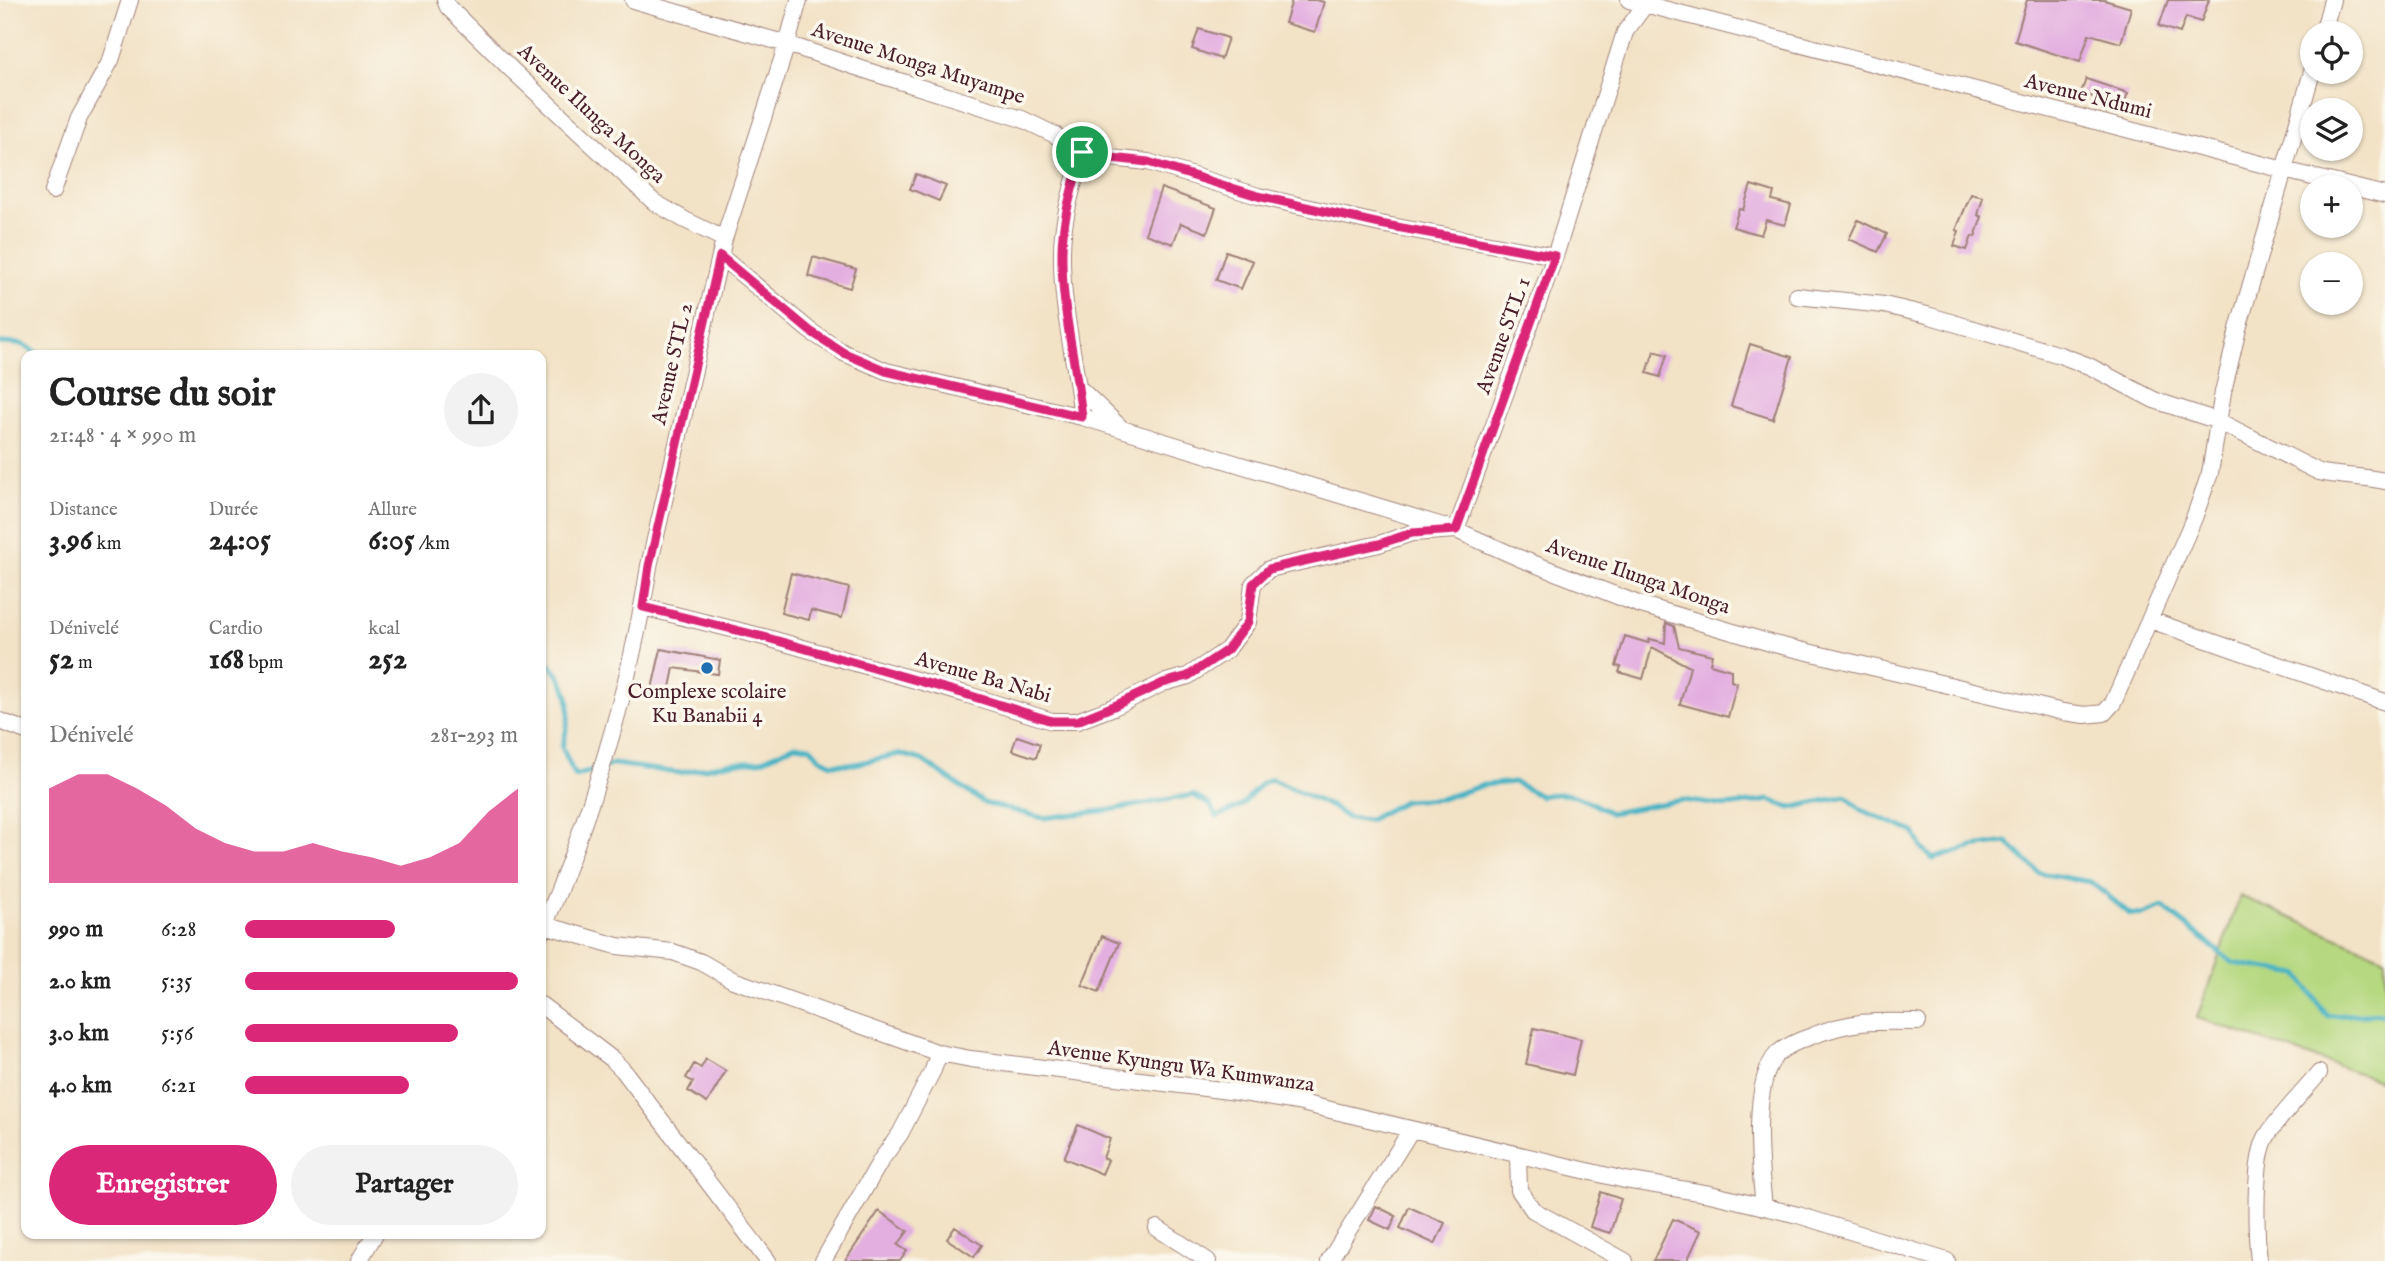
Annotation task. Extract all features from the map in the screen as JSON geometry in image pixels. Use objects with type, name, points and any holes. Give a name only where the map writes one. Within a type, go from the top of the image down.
[{"type":"street","points":[[52,191],[79,118],[114,50],[130,0]]},
{"type":"street","name":"Avenue Ilunga Monga","points":[[444,0],[512,70],[654,202],[724,239]]},
{"type":"street","name":"Avenue Monga Muyampe","points":[[633,0],[787,44],[1022,119],[1093,156],[1148,162],[1258,196],[1366,221],[1555,256]]},
{"type":"street","name":"Avenue STL 2","points":[[546,918],[589,810],[609,743],[643,607],[649,566],[724,239],[799,0]]},
{"type":"street","points":[[2326,21],[2332,0]]},
{"type":"street","name":"Avenue Ndumi","points":[[1640,2],[2385,195]]},
{"type":"street","name":"Avenue STL 1","points":[[1456,530],[1555,256],[1625,32],[1640,2]]},
{"type":"street","points":[[2218,421],[2238,329],[2309,84]]},
{"type":"street","points":[[1082,152],[1063,232],[1062,253],[1064,305],[1082,417]]},
{"type":"street","name":"Avenue Ilunga Monga","points":[[720,256],[810,331],[844,353],[886,371],[1082,417],[1456,530],[1637,604],[1774,644],[2085,715],[2104,713],[2112,703],[2150,621],[2194,519],[2206,484],[2218,421]]},
{"type":"street","points":[[1797,296],[1884,305],[1927,315],[2089,366],[2154,400],[2218,421],[2319,472],[2385,481]]},
{"type":"street","points":[[1079,388],[1123,430]]},
{"type":"street","name":"Avenue Ba Nabi","points":[[643,607],[777,641],[1052,721],[1077,721],[1163,683],[1188,676],[1227,650],[1248,622],[1253,584],[1269,569],[1379,544],[1412,533],[1456,530]]},
{"type":"street","points":[[2150,621],[2385,702]]},
{"type":"street","points":[[0,721],[21,729]]},
{"type":"street","name":"Avenue Kyungu Wa Kumwanza","points":[[546,929],[617,946],[673,952],[701,962],[733,980],[939,1053],[1297,1102],[1625,1180],[1710,1194],[1798,1215],[1947,1261]]},
{"type":"street","points":[[546,1009],[623,1070],[768,1261]]},
{"type":"street","points":[[1764,1207],[1758,1144],[1760,1105],[1768,1074],[1777,1055],[1794,1042],[1840,1025],[1874,1021],[1918,1022]]},
{"type":"street","points":[[823,1261],[881,1160],[900,1134],[939,1053]]},
{"type":"street","points":[[2259,1261],[2255,1232],[2259,1169],[2266,1138],[2319,1073]]},
{"type":"street","points":[[1329,1261],[1411,1130]]},
{"type":"street","points":[[1518,1155],[1519,1190],[1533,1210],[1625,1261]]},
{"type":"street","points":[[1157,1228],[1208,1261]]},
{"type":"street","points":[[359,1261],[372,1239]]},
{"type":"green space","points":[[2240,896],[2385,958],[2385,1082],[2197,1018]]},
{"type":"building","points":[[1292,0],[1324,2],[1315,32],[1285,23]]},
{"type":"building","points":[[2027,0],[2104,0],[2131,8],[2121,43],[2089,34],[2080,62],[2015,41]]},
{"type":"building","points":[[2168,0],[2209,0],[2201,22],[2186,17],[2180,33],[2159,26]]},
{"type":"building","points":[[1199,29],[1228,38],[1221,59],[1192,49]]},
{"type":"building","points":[[2086,79],[2128,93],[2123,107],[2081,93]]},
{"type":"building","points":[[916,174],[946,186],[939,201],[910,189]]},
{"type":"building","points":[[1751,185],[1774,192],[1772,200],[1791,205],[1785,225],[1766,220],[1761,235],[1733,227],[1739,209],[1743,210]]},
{"type":"building","points":[[1161,188],[1216,208],[1207,233],[1181,223],[1173,244],[1145,234]]},
{"type":"building","points":[[1971,194],[1983,197],[1978,215],[1982,217],[1967,250],[1954,246],[1959,231],[1956,230]]},
{"type":"building","points":[[1858,220],[1887,234],[1878,252],[1849,239]]},
{"type":"building","points":[[1226,251],[1253,261],[1241,289],[1216,280]]},
{"type":"building","points":[[813,257],[856,269],[850,288],[808,276]]},
{"type":"building","points":[[1750,344],[1792,357],[1773,419],[1731,406]]},
{"type":"building","points":[[1654,351],[1667,355],[1660,377],[1647,373]]},
{"type":"building","points":[[791,573],[849,588],[842,618],[811,610],[809,620],[781,613]]},
{"type":"building","points":[[1666,623],[1674,626],[1679,647],[1712,655],[1710,664],[1731,670],[1731,681],[1737,683],[1728,717],[1680,704],[1690,667],[1652,647],[1643,679],[1619,672],[1621,667],[1616,666],[1625,636],[1648,643],[1650,639],[1665,643]]},
{"type":"building","points":[[661,649],[720,660],[718,674],[674,668],[669,692],[652,689]]},
{"type":"building","points":[[1017,736],[1040,744],[1036,758],[1012,750]]},
{"type":"building","points":[[1102,936],[1119,943],[1099,992],[1082,985]]},
{"type":"building","points":[[1534,1028],[1581,1039],[1573,1075],[1526,1064]]},
{"type":"building","points":[[706,1059],[726,1071],[707,1103],[688,1091],[693,1082],[686,1078],[694,1064],[701,1068]]},
{"type":"building","points":[[1078,1125],[1110,1139],[1103,1158],[1108,1160],[1102,1174],[1064,1158]]},
{"type":"building","points":[[1601,1192],[1621,1199],[1610,1233],[1590,1227]]},
{"type":"building","points":[[1376,1206],[1396,1216],[1390,1230],[1369,1220]]},
{"type":"building","points":[[1409,1207],[1445,1223],[1435,1244],[1400,1228]]},
{"type":"building","points":[[879,1211],[908,1231],[898,1245],[907,1251],[900,1261],[845,1261]]},
{"type":"building","points":[[1673,1219],[1701,1231],[1687,1261],[1653,1261]]},
{"type":"building","points":[[955,1227],[982,1245],[974,1257],[947,1239]]},
{"type":"waterway","points":[[0,343],[21,344],[32,350]]},
{"type":"waterway","points":[[546,660],[565,687],[568,697],[568,720],[562,747],[575,776],[614,764],[680,773],[729,763],[760,761],[795,745],[810,747],[820,758],[832,764],[855,764],[900,754],[922,760],[984,803],[1043,818],[1110,810],[1193,795],[1210,805],[1217,817],[1241,806],[1261,784],[1271,779],[1332,807],[1347,818],[1369,820],[1404,801],[1440,799],[1484,785],[1514,782],[1540,796],[1569,795],[1610,813],[1682,800],[1727,806],[1770,800],[1790,808],[1846,796],[1861,810],[1914,832],[1922,848],[1933,859],[1973,847],[2007,842],[2039,873],[2091,882],[2130,914],[2142,915],[2163,907],[2233,963],[2298,974],[2327,1016],[2385,1013]]},
{"type":"place","name":"Complexe scolaire Ku Banabii 4","points":[[707,668]]},
{"type":"route","points":[[1082,152],[1093,156],[1148,162],[1258,196],[1380,224],[1555,256],[1456,530],[1412,533],[1379,544],[1269,569],[1253,584],[1248,622],[1227,650],[1188,676],[1163,683],[1077,721],[1052,721],[764,637],[643,607],[649,566],[720,256],[810,331],[844,353],[886,371],[1082,417],[1064,305],[1062,253],[1063,232],[1082,152]]}]
